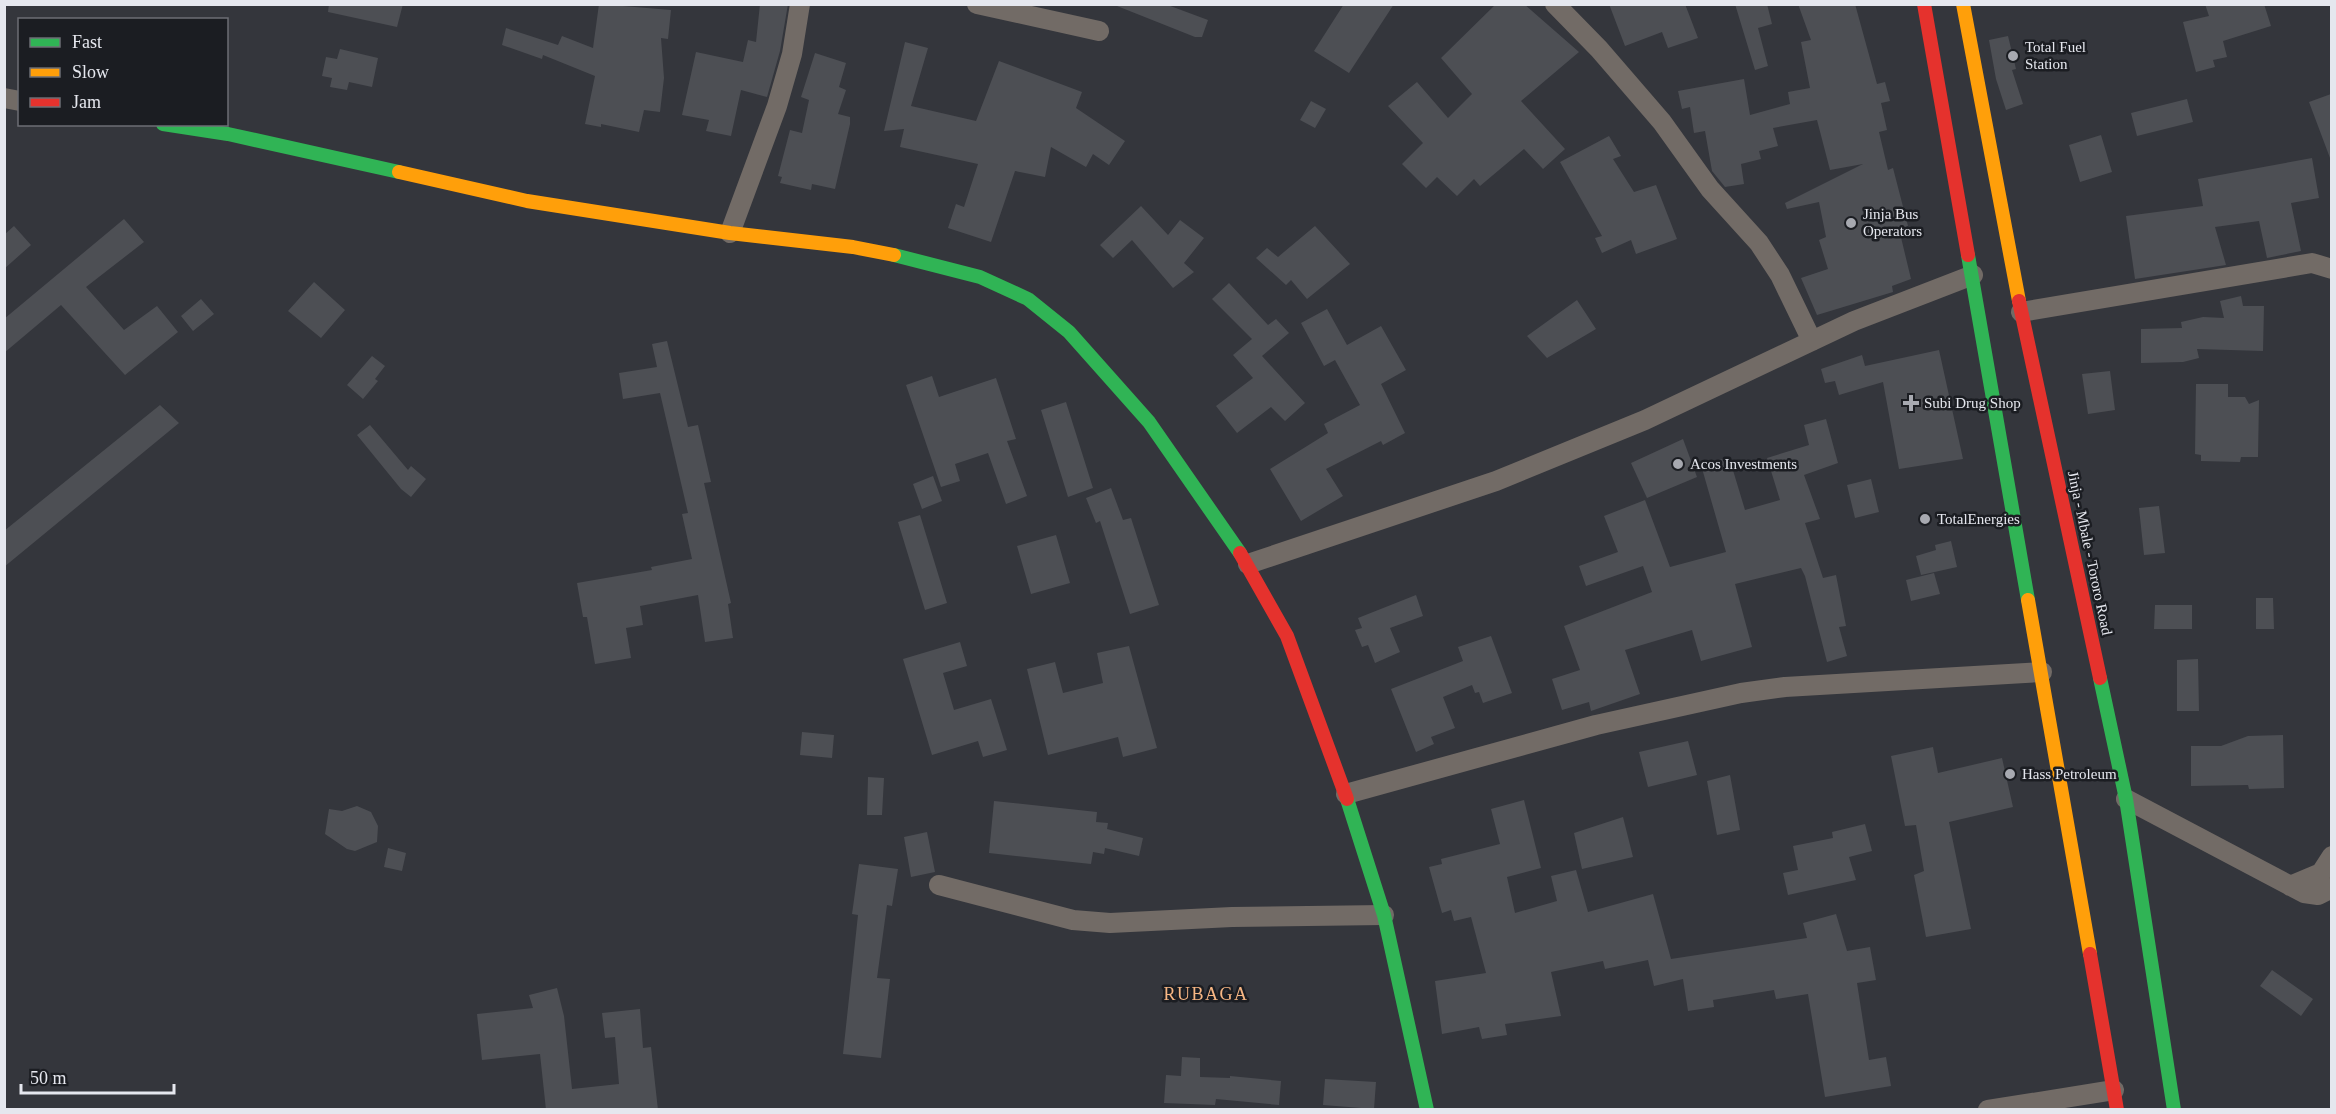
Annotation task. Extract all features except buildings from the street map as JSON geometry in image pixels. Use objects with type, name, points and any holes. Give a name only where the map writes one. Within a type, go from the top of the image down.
[{"type":"main road","points":[[1924,4],[2116,1100]]},
{"type":"main road","name":"Jinja - Mbale - Tororo Road","points":[[1963,4],[2021,312],[2126,799],[2174,1110]]},
{"type":"main road","points":[[177,126],[228,134],[527,201],[730,232],[853,247],[923,261],[980,277],[1028,300],[1069,332],[1149,422],[1248,564],[1287,636],[1346,794],[1384,915],[1427,1110]]},
{"type":"street","points":[[730,232],[777,106],[792,54],[800,4]]},
{"type":"street","points":[[977,4],[1099,31]]},
{"type":"street","points":[[1555,4],[1599,49],[1662,122],[1710,189],[1760,243],[1780,275],[1812,341]]},
{"type":"street","points":[[2021,312],[2312,263],[2331,269]]},
{"type":"street","points":[[1248,564],[1496,481],[1646,420],[1854,321],[1973,275]]},
{"type":"street","points":[[1346,794],[1596,725],[1741,693],[1785,687],[2042,672]]},
{"type":"street","points":[[2126,799],[2304,893],[2318,895],[2331,888]]},
{"type":"street","points":[[2290,886],[2321,873],[2331,856]]},
{"type":"street","points":[[939,885],[1073,920],[1110,923],[1232,917],[1384,915]]},
{"type":"street","points":[[1988,1110],[2116,1100]]},
{"type":"traffic: fast","points":[[176,126],[228,134],[399,172]]},
{"type":"traffic: fast","points":[[894,255],[980,277],[1028,299],[1069,332],[1149,422],[1240,553]]},
{"type":"traffic: fast","points":[[1968,255],[2028,600]]},
{"type":"traffic: fast","points":[[2100,678],[2126,799],[2174,1110]]},
{"type":"traffic: fast","points":[[1347,799],[1384,915],[1427,1110]]},
{"type":"traffic: slow","points":[[1963,4],[2019,301]]},
{"type":"traffic: slow","points":[[399,172],[527,201],[730,233],[853,247],[894,255]]},
{"type":"traffic: slow","points":[[2028,600],[2090,954]]},
{"type":"traffic: jam","points":[[1924,4],[1968,255]]},
{"type":"traffic: jam","points":[[2019,301],[2100,678]]},
{"type":"traffic: jam","points":[[1240,553],[1287,636],[1347,799]]},
{"type":"traffic: jam","points":[[2090,954],[2117,1110]]},
{"type":"place","name":"Total Fuel Station","points":[[2013,56]]},
{"type":"place","name":"Jinja Bus Operators","points":[[1851,223]]},
{"type":"place","name":"Subi Drug Shop","points":[[1911,403]]},
{"type":"place","name":"Acos Investments","points":[[1678,464]]},
{"type":"place","name":"TotalEnergies","points":[[1925,519]]},
{"type":"place","name":"Hass Petroleum","points":[[2010,774]]},
{"type":"district","name":"RUBAGA","points":[[1206,994]]}]
